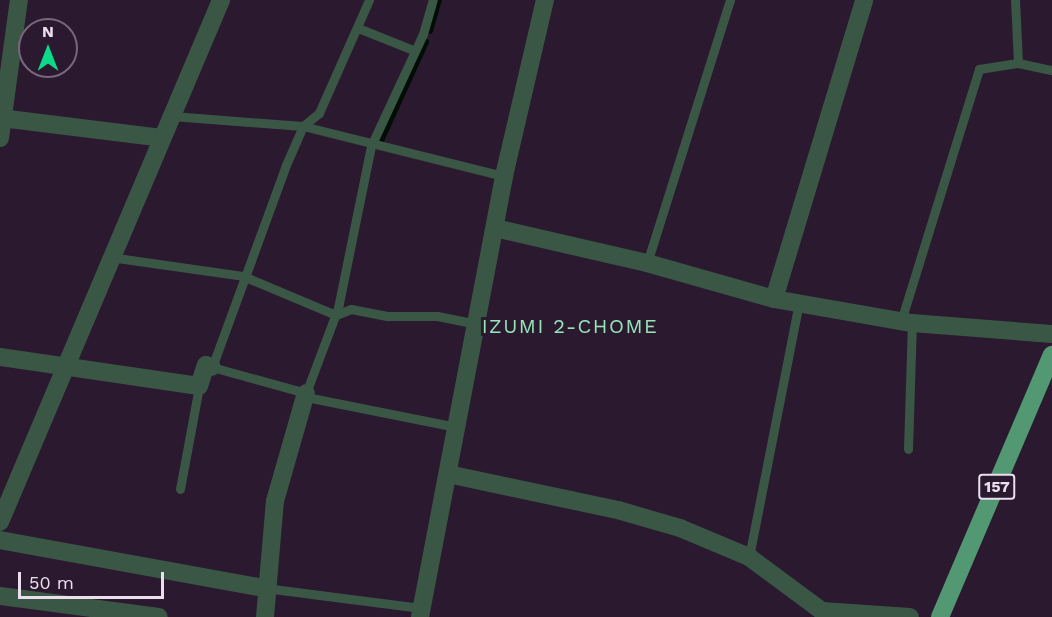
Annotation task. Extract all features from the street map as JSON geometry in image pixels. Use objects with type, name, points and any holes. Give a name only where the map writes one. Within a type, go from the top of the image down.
[{"type":"highway","name":"157","points":[[940,617],[1052,355]]},
{"type":"street","points":[[0,138],[19,0]]},
{"type":"street","points":[[0,522],[63,367],[221,0]]},
{"type":"street","points":[[421,613],[504,176],[545,0]]},
{"type":"street","points":[[774,299],[864,0]]},
{"type":"street","points":[[1,118],[162,138]]},
{"type":"street","points":[[495,228],[647,263],[774,299],[907,322],[1052,334]]},
{"type":"street","points":[[0,357],[199,387],[206,365],[212,367]]},
{"type":"street","points":[[266,617],[266,588],[275,501],[306,393]]},
{"type":"street","points":[[448,474],[618,510],[680,528],[749,557],[822,611],[910,617]]},
{"type":"street","points":[[0,540],[266,588]]},
{"type":"street","points":[[0,596],[159,617]]},
{"type":"lane","points":[[369,0],[319,113],[303,126],[243,276],[212,367],[306,393],[311,398],[456,427]]},
{"type":"lane","points":[[306,393],[336,315],[371,146],[414,50],[433,0]]},
{"type":"lane","points":[[647,263],[730,0]]},
{"type":"lane","points":[[1015,0],[1018,63]]},
{"type":"lane","points":[[358,28],[414,50]]},
{"type":"lane","points":[[908,449],[907,322],[979,69],[1018,63],[1052,70]]},
{"type":"lane","points":[[172,116],[303,126],[371,146],[504,176]]},
{"type":"lane","points":[[110,257],[243,276],[336,315],[351,309],[388,316],[437,316],[477,324]]},
{"type":"lane","points":[[749,557],[799,303]]},
{"type":"lane","points":[[180,489],[199,387]]},
{"type":"lane","points":[[266,588],[421,613]]},
{"type":"waterway","points":[[430,31],[439,0]]},
{"type":"waterway","points":[[380,143],[426,42]]},
{"type":"district","name":"IZUMI 2-CHOME","points":[[570,326]]}]
